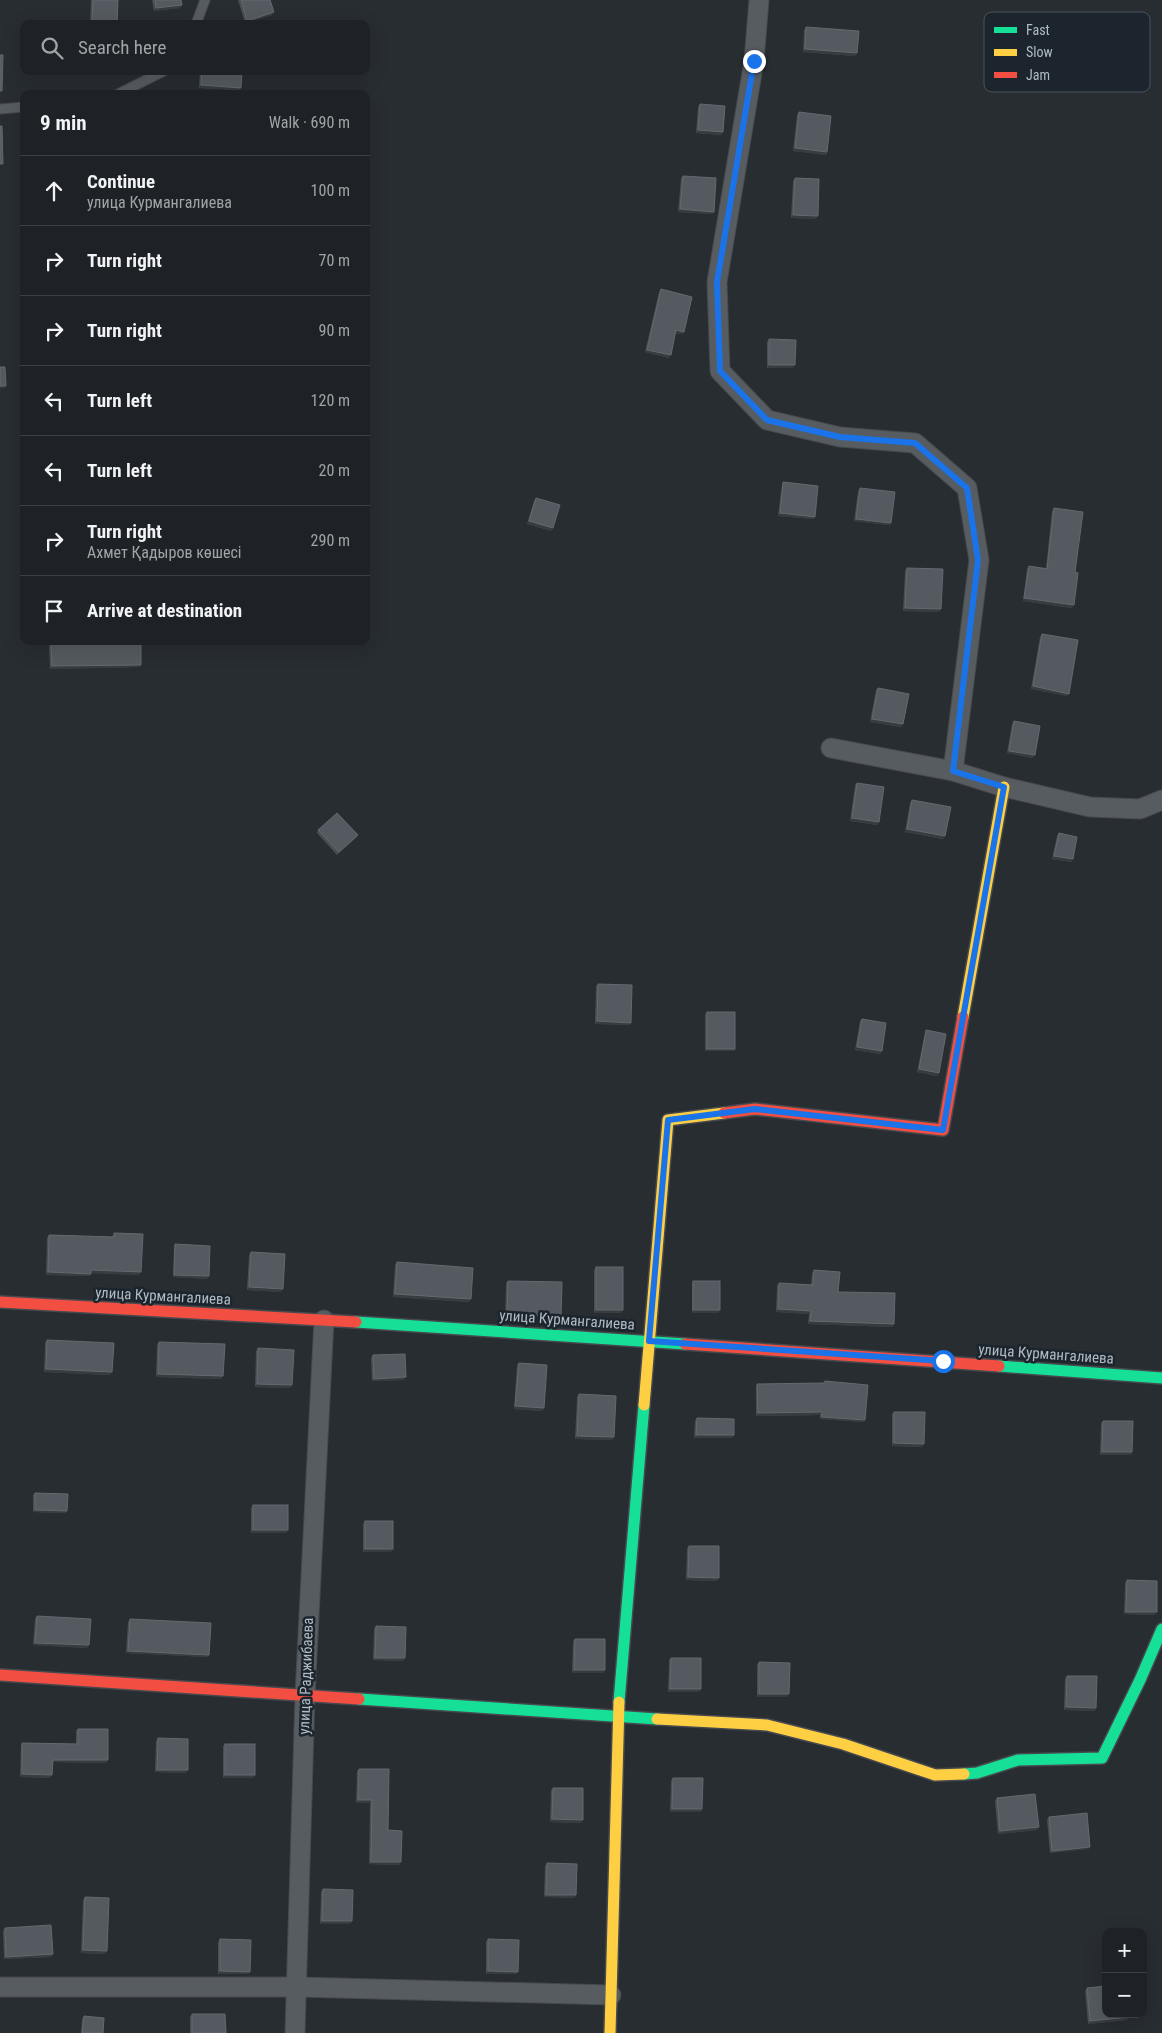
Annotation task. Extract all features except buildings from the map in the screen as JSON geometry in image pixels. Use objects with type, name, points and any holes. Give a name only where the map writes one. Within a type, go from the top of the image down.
[{"type":"street","points":[[759,0],[754,61],[717,282],[720,371],[767,420],[840,437],[915,443],[967,488],[978,560],[953,771]]},
{"type":"street","points":[[831,748],[953,771],[1004,787],[1090,808],[1140,810],[1162,800]]},
{"type":"street","points":[[610,2033],[618,1717],[668,1120],[755,1109],[943,1130],[1004,787]]},
{"type":"street","name":"улица Курмангалиева","points":[[0,1302],[649,1341],[1162,1378]]},
{"type":"street","name":"улица Раджибаева","points":[[295,2033],[298,1987],[305,1695],[324,1320]]},
{"type":"street","points":[[0,1675],[618,1717],[767,1725],[843,1744],[934,1775],[977,1773],[1018,1760],[1102,1758],[1140,1680],[1162,1629]]},
{"type":"street","points":[[0,1986],[298,1987],[611,1995]]},
{"type":"lane","points":[[198,20],[205,0]]},
{"type":"lane","points":[[126,90],[156,75]]},
{"type":"lane","points":[[0,108],[20,107]]},
{"type":"traffic: fast","points":[[356,1322],[685,1344]]},
{"type":"traffic: fast","points":[[999,1366],[1162,1378]]},
{"type":"traffic: fast","points":[[619,1702],[644,1405]]},
{"type":"traffic: fast","points":[[964,1774],[977,1773],[1018,1760],[1102,1758],[1140,1680],[1162,1629]]},
{"type":"traffic: fast","points":[[359,1699],[657,1719]]},
{"type":"traffic: slow","points":[[963,1017],[1004,787]]},
{"type":"traffic: slow","points":[[644,1405],[668,1120],[724,1113]]},
{"type":"traffic: slow","points":[[610,2033],[619,1702]]},
{"type":"traffic: slow","points":[[657,1719],[767,1725],[843,1744],[935,1775],[964,1774]]},
{"type":"traffic: jam","points":[[724,1113],[755,1109],[943,1130],[963,1017]]},
{"type":"traffic: jam","points":[[0,1302],[356,1322]]},
{"type":"traffic: jam","points":[[685,1344],[999,1366]]},
{"type":"traffic: jam","points":[[0,1675],[359,1699]]},
{"type":"route","points":[[754,61],[717,282],[720,371],[767,420],[840,437],[915,443],[967,488],[978,560],[953,771],[1004,787],[943,1130],[755,1109],[668,1120],[649,1341],[943,1361]]}]
